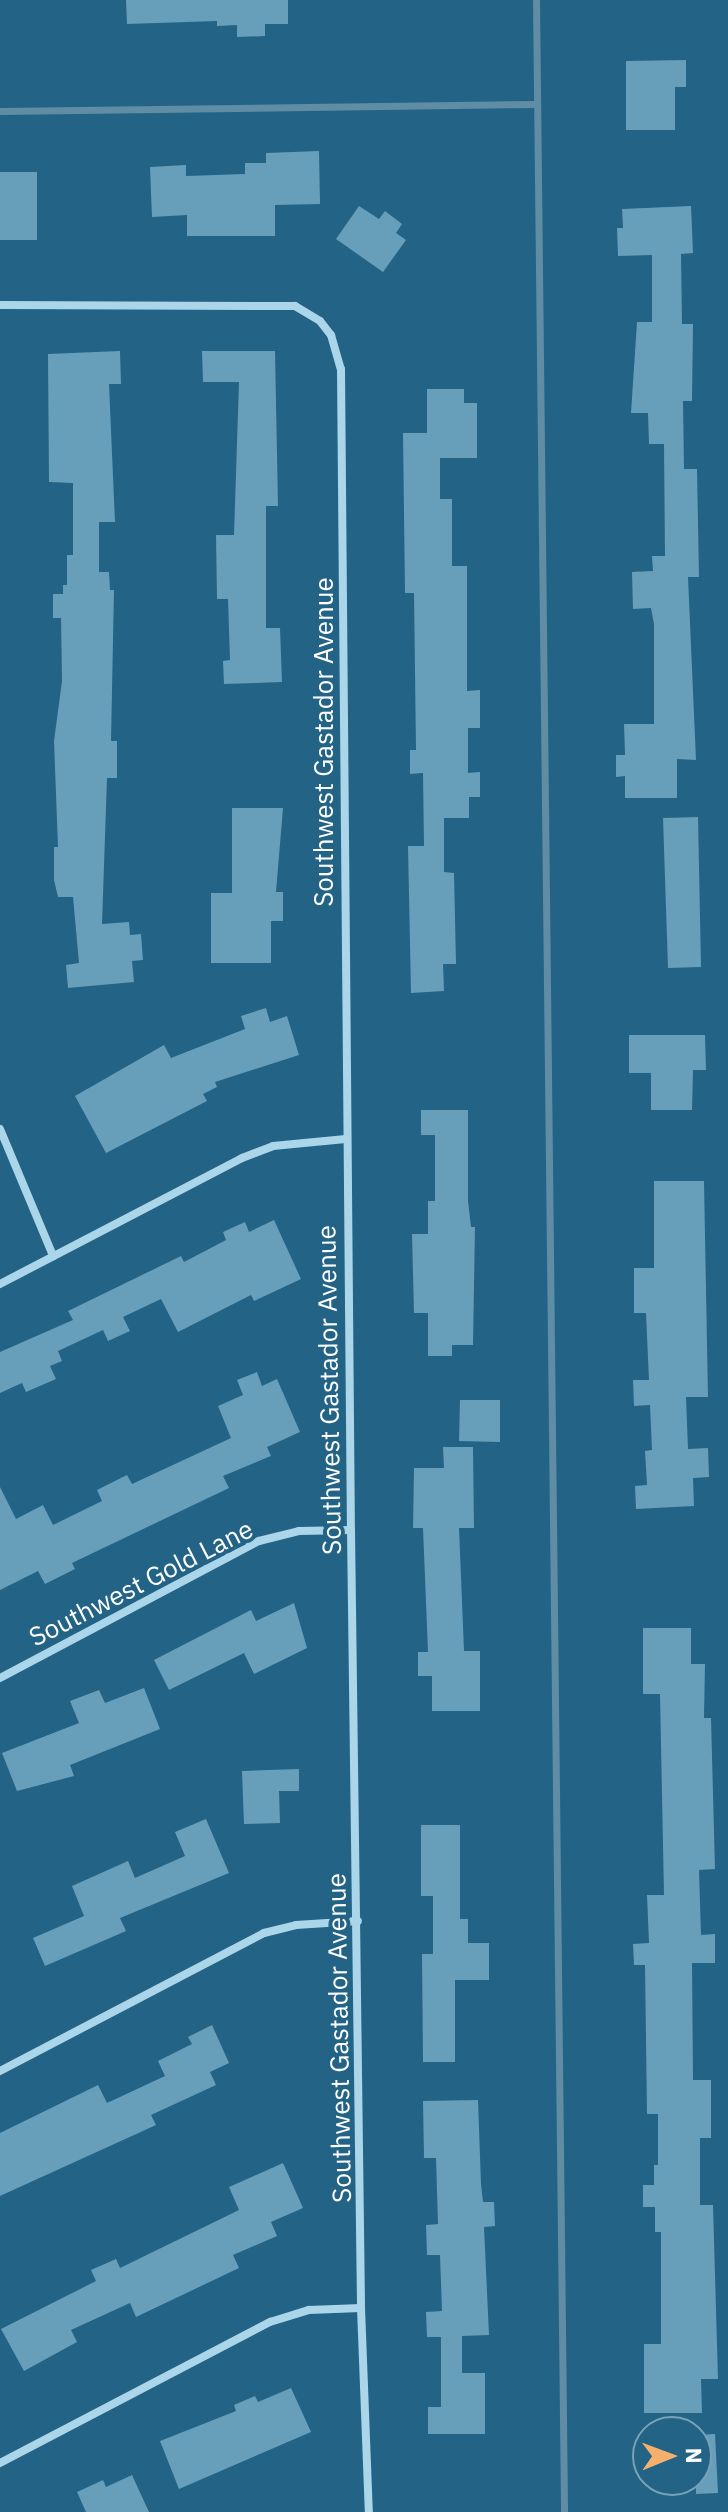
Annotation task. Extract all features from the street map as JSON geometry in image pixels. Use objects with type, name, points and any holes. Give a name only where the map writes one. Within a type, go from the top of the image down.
[{"type":"street","name":"Southwest Gastador Avenue","points":[[0,305],[276,302],[295,306],[320,321],[331,335],[341,369],[346,1139],[361,2308],[369,2512]]},
{"type":"street","points":[[0,1129],[53,1256]]},
{"type":"street","points":[[0,1284],[273,1146],[346,1139]]},
{"type":"street","name":"Southwest Gold Lane","points":[[0,1678],[259,1541],[299,1531],[351,1530]]},
{"type":"street","points":[[0,2071],[264,1933],[296,1925],[358,1921]]},
{"type":"street","points":[[0,2463],[270,2322],[309,2310],[361,2308]]},
{"type":"building","points":[[126,0],[288,0],[288,24],[265,24],[265,36],[237,37],[237,25],[217,26],[217,21],[127,24]]},
{"type":"building","points":[[686,60],[686,87],[675,87],[675,130],[626,130],[626,61]]},
{"type":"building","points":[[319,151],[320,204],[275,205],[275,236],[187,236],[187,215],[152,217],[150,167],[186,165],[186,176],[245,174],[245,163],[266,163],[266,153]]},
{"type":"building","points":[[0,172],[37,172],[37,240],[0,240]]},
{"type":"building","points":[[359,206],[379,219],[385,211],[402,224],[396,233],[406,240],[383,272],[336,239]]},
{"type":"building","points":[[691,206],[693,253],[681,254],[682,324],[693,324],[692,401],[683,401],[684,469],[697,469],[699,577],[688,577],[696,760],[677,759],[677,798],[625,798],[625,776],[616,777],[616,755],[625,755],[624,724],[654,724],[654,624],[651,608],[633,609],[632,572],[653,571],[652,556],[665,556],[664,444],[649,444],[648,413],[631,413],[637,322],[652,322],[652,255],[618,256],[617,228],[623,228],[622,209]]},
{"type":"building","points":[[120,351],[121,384],[109,384],[115,522],[99,522],[99,572],[109,572],[110,590],[114,590],[111,741],[117,741],[117,778],[107,778],[102,924],[129,922],[130,935],[141,934],[143,960],[132,961],[134,982],[68,988],[66,965],[79,963],[73,897],[58,897],[54,880],[54,847],[58,847],[54,741],[62,681],[61,618],[53,618],[53,594],[63,594],[63,585],[67,585],[67,555],[73,555],[73,483],[49,482],[48,354]]},
{"type":"building","points":[[202,351],[275,351],[278,506],[266,506],[266,628],[280,628],[282,682],[224,684],[223,661],[230,660],[228,599],[217,599],[216,535],[234,535],[239,382],[203,382]]},
{"type":"building","points":[[427,389],[464,389],[464,403],[477,403],[477,458],[440,458],[440,499],[452,499],[452,566],[467,566],[467,691],[480,690],[480,728],[468,728],[468,773],[480,772],[480,797],[469,797],[469,818],[444,818],[444,872],[454,873],[456,964],[443,964],[444,991],[411,993],[408,846],[424,846],[423,773],[410,774],[410,750],[416,750],[414,593],[405,593],[403,433],[427,433]]},
{"type":"building","points":[[232,808],[283,808],[276,892],[283,892],[283,921],[271,921],[271,963],[211,963],[211,893],[232,893]]},
{"type":"building","points":[[698,817],[701,967],[668,968],[663,818]]},
{"type":"building","points":[[266,1008],[270,1022],[287,1016],[299,1055],[215,1082],[217,1087],[203,1094],[207,1101],[106,1153],[75,1096],[164,1045],[171,1058],[245,1029],[241,1016]]},
{"type":"building","points":[[629,1035],[705,1035],[706,1070],[693,1070],[692,1110],[651,1110],[651,1073],[629,1073]]},
{"type":"building","points":[[421,1110],[468,1110],[468,1201],[471,1227],[475,1227],[473,1345],[452,1345],[452,1356],[428,1356],[428,1313],[414,1313],[412,1234],[428,1234],[428,1201],[435,1201],[435,1135],[421,1135]]},
{"type":"building","points":[[654,1181],[704,1181],[708,1397],[686,1397],[688,1449],[708,1448],[709,1477],[693,1478],[694,1506],[636,1509],[635,1486],[647,1485],[645,1451],[652,1450],[650,1405],[634,1406],[633,1380],[649,1380],[646,1313],[634,1313],[634,1268],[654,1268]]},
{"type":"building","points":[[274,1220],[301,1279],[254,1301],[251,1295],[178,1332],[161,1299],[123,1317],[130,1331],[108,1341],[103,1330],[58,1351],[62,1361],[50,1366],[56,1379],[26,1392],[22,1383],[0,1393],[0,1352],[73,1320],[68,1311],[181,1256],[184,1262],[226,1240],[223,1232],[245,1222],[249,1232]]},
{"type":"building","points":[[257,1372],[262,1386],[277,1379],[300,1432],[267,1447],[271,1456],[223,1476],[229,1488],[72,1563],[75,1569],[45,1584],[38,1571],[0,1590],[0,1487],[16,1519],[43,1505],[53,1525],[102,1501],[97,1490],[127,1475],[132,1484],[231,1438],[218,1406],[243,1395],[237,1380]]},
{"type":"building","points":[[460,1400],[500,1400],[500,1442],[459,1441]]},
{"type":"building","points":[[443,1447],[473,1447],[474,1528],[459,1528],[464,1651],[480,1651],[480,1711],[432,1711],[432,1676],[418,1676],[418,1652],[428,1652],[423,1528],[413,1528],[414,1468],[444,1468]]},
{"type":"building","points":[[294,1603],[307,1648],[254,1674],[244,1653],[169,1690],[154,1660],[251,1610],[256,1621]]},
{"type":"building","points":[[643,1628],[691,1628],[691,1664],[705,1664],[704,1718],[711,1718],[715,1869],[699,1870],[701,1935],[715,1934],[715,1963],[692,1963],[693,2080],[711,2080],[711,2138],[700,2138],[700,2205],[713,2205],[718,2379],[701,2379],[702,2413],[644,2413],[644,2344],[661,2344],[661,2232],[655,2232],[655,2207],[643,2207],[643,2185],[654,2185],[654,2165],[658,2165],[658,2114],[647,2114],[645,1965],[634,1965],[633,1944],[649,1943],[647,1895],[664,1895],[660,1694],[643,1694]]},
{"type":"building","points":[[144,1688],[160,1729],[70,1765],[74,1776],[17,1791],[2,1753],[79,1723],[70,1701],[99,1690],[105,1703]]},
{"type":"building","points":[[299,1769],[299,1791],[279,1791],[280,1823],[244,1824],[242,1771]]},
{"type":"building","points":[[206,1819],[229,1873],[120,1918],[126,1931],[45,1966],[33,1938],[84,1916],[72,1886],[128,1861],[135,1878],[185,1856],[175,1832]]},
{"type":"building","points":[[421,1825],[460,1825],[460,1919],[468,1919],[468,1943],[489,1943],[489,1980],[455,1980],[455,2062],[423,2062],[422,1954],[433,1954],[433,1896],[421,1896]]},
{"type":"building","points":[[212,2025],[229,2063],[210,2072],[216,2085],[151,2115],[156,2125],[0,2196],[0,2133],[98,2085],[107,2103],[165,2076],[158,2061],[192,2044],[188,2037]]},
{"type":"building","points":[[478,2100],[483,2202],[494,2202],[495,2226],[484,2227],[489,2335],[462,2336],[462,2373],[485,2373],[485,2434],[428,2434],[428,2407],[441,2407],[441,2337],[427,2337],[426,2312],[442,2311],[440,2255],[427,2255],[426,2225],[438,2224],[436,2158],[424,2158],[423,2101]]},
{"type":"building","points":[[283,2163],[303,2208],[271,2222],[277,2236],[233,2255],[239,2268],[136,2317],[130,2303],[71,2330],[77,2342],[24,2371],[1,2329],[96,2281],[91,2270],[116,2259],[120,2268],[239,2210],[229,2187]]},
{"type":"building","points":[[291,2388],[311,2432],[179,2489],[160,2441],[236,2411],[234,2405],[255,2396],[258,2402]]},
{"type":"building","points":[[712,2434],[715,2434],[718,2493],[712,2493]]},
{"type":"building","points":[[132,2475],[149,2512],[86,2512],[77,2492],[103,2480],[106,2487]]},
{"type":"waterway","points":[[536,0],[564,2512]]},
{"type":"waterway","points":[[0,111],[537,104]]}]
